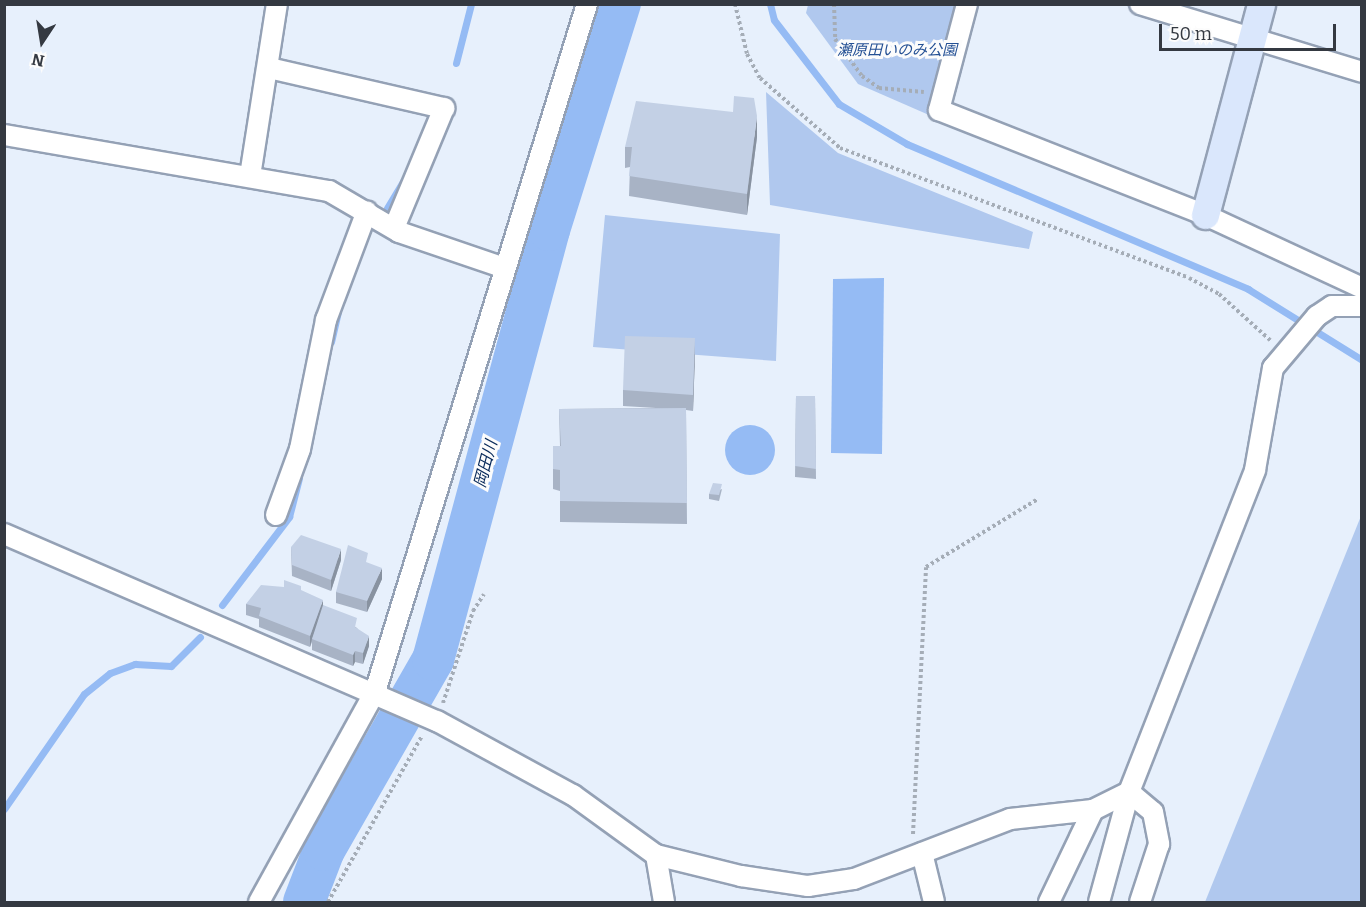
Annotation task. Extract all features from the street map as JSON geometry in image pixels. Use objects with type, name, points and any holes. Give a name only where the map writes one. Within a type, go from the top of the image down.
[{"type":"street","points":[[250,176],[269,68],[277,4]]},
{"type":"street","points":[[259,903],[380,695],[505,268],[587,4]]},
{"type":"street","points":[[967,4],[939,110],[1204,215],[1362,288]]},
{"type":"street","points":[[1140,4],[1362,72]]},
{"type":"street","points":[[1204,215],[1261,4]]},
{"type":"street","points":[[269,68],[444,108],[394,228]]},
{"type":"street","points":[[4,135],[329,191],[394,228],[505,268]]},
{"type":"street","points":[[276,515],[300,449],[326,320],[367,211]]},
{"type":"street","points":[[1099,903],[1130,792],[1255,470],[1267,384],[1290,345],[1317,316],[1332,306],[1362,306]]},
{"type":"street","points":[[4,534],[435,720],[573,795],[656,855],[808,886],[855,879],[1010,819],[1093,810],[1130,792]]},
{"type":"street","points":[[1130,792],[1153,812],[1159,844],[1140,903]]},
{"type":"street","points":[[1048,903],[1093,810]]},
{"type":"street","points":[[917,854],[934,903]]},
{"type":"street","points":[[656,855],[664,903]]},
{"type":"path","points":[[735,4],[747,54],[760,78],[840,148],[1189,278],[1219,294],[1290,345]]},
{"type":"path","points":[[834,4],[835,39],[862,76],[879,88],[942,96]]},
{"type":"path","points":[[917,854],[926,567],[1038,499]]},
{"type":"path","points":[[328,903],[424,733],[435,720],[473,611],[484,594]]},
{"type":"green space","name":"瀬原田いのみ公園","points":[[808,5],[958,5],[929,115],[858,84],[806,13]]},
{"type":"green space","points":[[766,92],[838,153],[1033,232],[1029,249],[770,205]]},
{"type":"green space","points":[[605,215],[780,234],[776,361],[593,347]]},
{"type":"green space","points":[[1361,516],[1361,902],[1205,902]]},
{"type":"shaded area","points":[[884,278],[882,454],[831,453],[833,279]]},
{"type":"shaded area","points":[[745,425],[755,425],[768,432],[775,445],[775,455],[768,468],[755,475],[745,475],[736,471],[729,464],[725,455],[725,445],[729,436],[736,429]]},
{"type":"building","points":[[734,96],[754,98],[757,116],[747,194],[629,176],[632,147],[625,147],[636,101],[733,112]]},
{"type":"building","points":[[625,336],[695,338],[693,395],[623,390]]},
{"type":"building","points":[[796,396],[815,396],[816,469],[795,466]]},
{"type":"building","points":[[686,408],[687,503],[560,501],[560,470],[553,469],[553,446],[561,446],[559,409]]},
{"type":"building","points":[[713,483],[722,484],[719,495],[709,494]]},
{"type":"building","points":[[301,535],[341,549],[331,580],[292,565],[291,547]]},
{"type":"building","points":[[348,545],[368,553],[366,562],[382,568],[367,601],[336,592]]},
{"type":"building","points":[[284,580],[301,586],[301,590],[323,600],[310,636],[259,616],[261,608],[246,604],[261,585],[284,587]]},
{"type":"building","points":[[323,605],[357,618],[355,627],[369,636],[363,653],[355,651],[353,655],[312,639]]},
{"type":"waterway","points":[[456,63],[471,4]]},
{"type":"waterway","name":"岡田川","points":[[304,902],[324,850],[433,660],[549,230],[620,4]]},
{"type":"waterway","points":[[770,4],[774,20],[839,104],[907,144],[1248,289],[1362,360]]},
{"type":"waterway","points":[[387,208],[406,176]]},
{"type":"waterway","points":[[331,342],[338,312]]},
{"type":"waterway","points":[[222,605],[289,517],[299,478]]},
{"type":"waterway","points":[[4,809],[84,694],[110,673],[135,664],[171,666],[200,637]]}]
